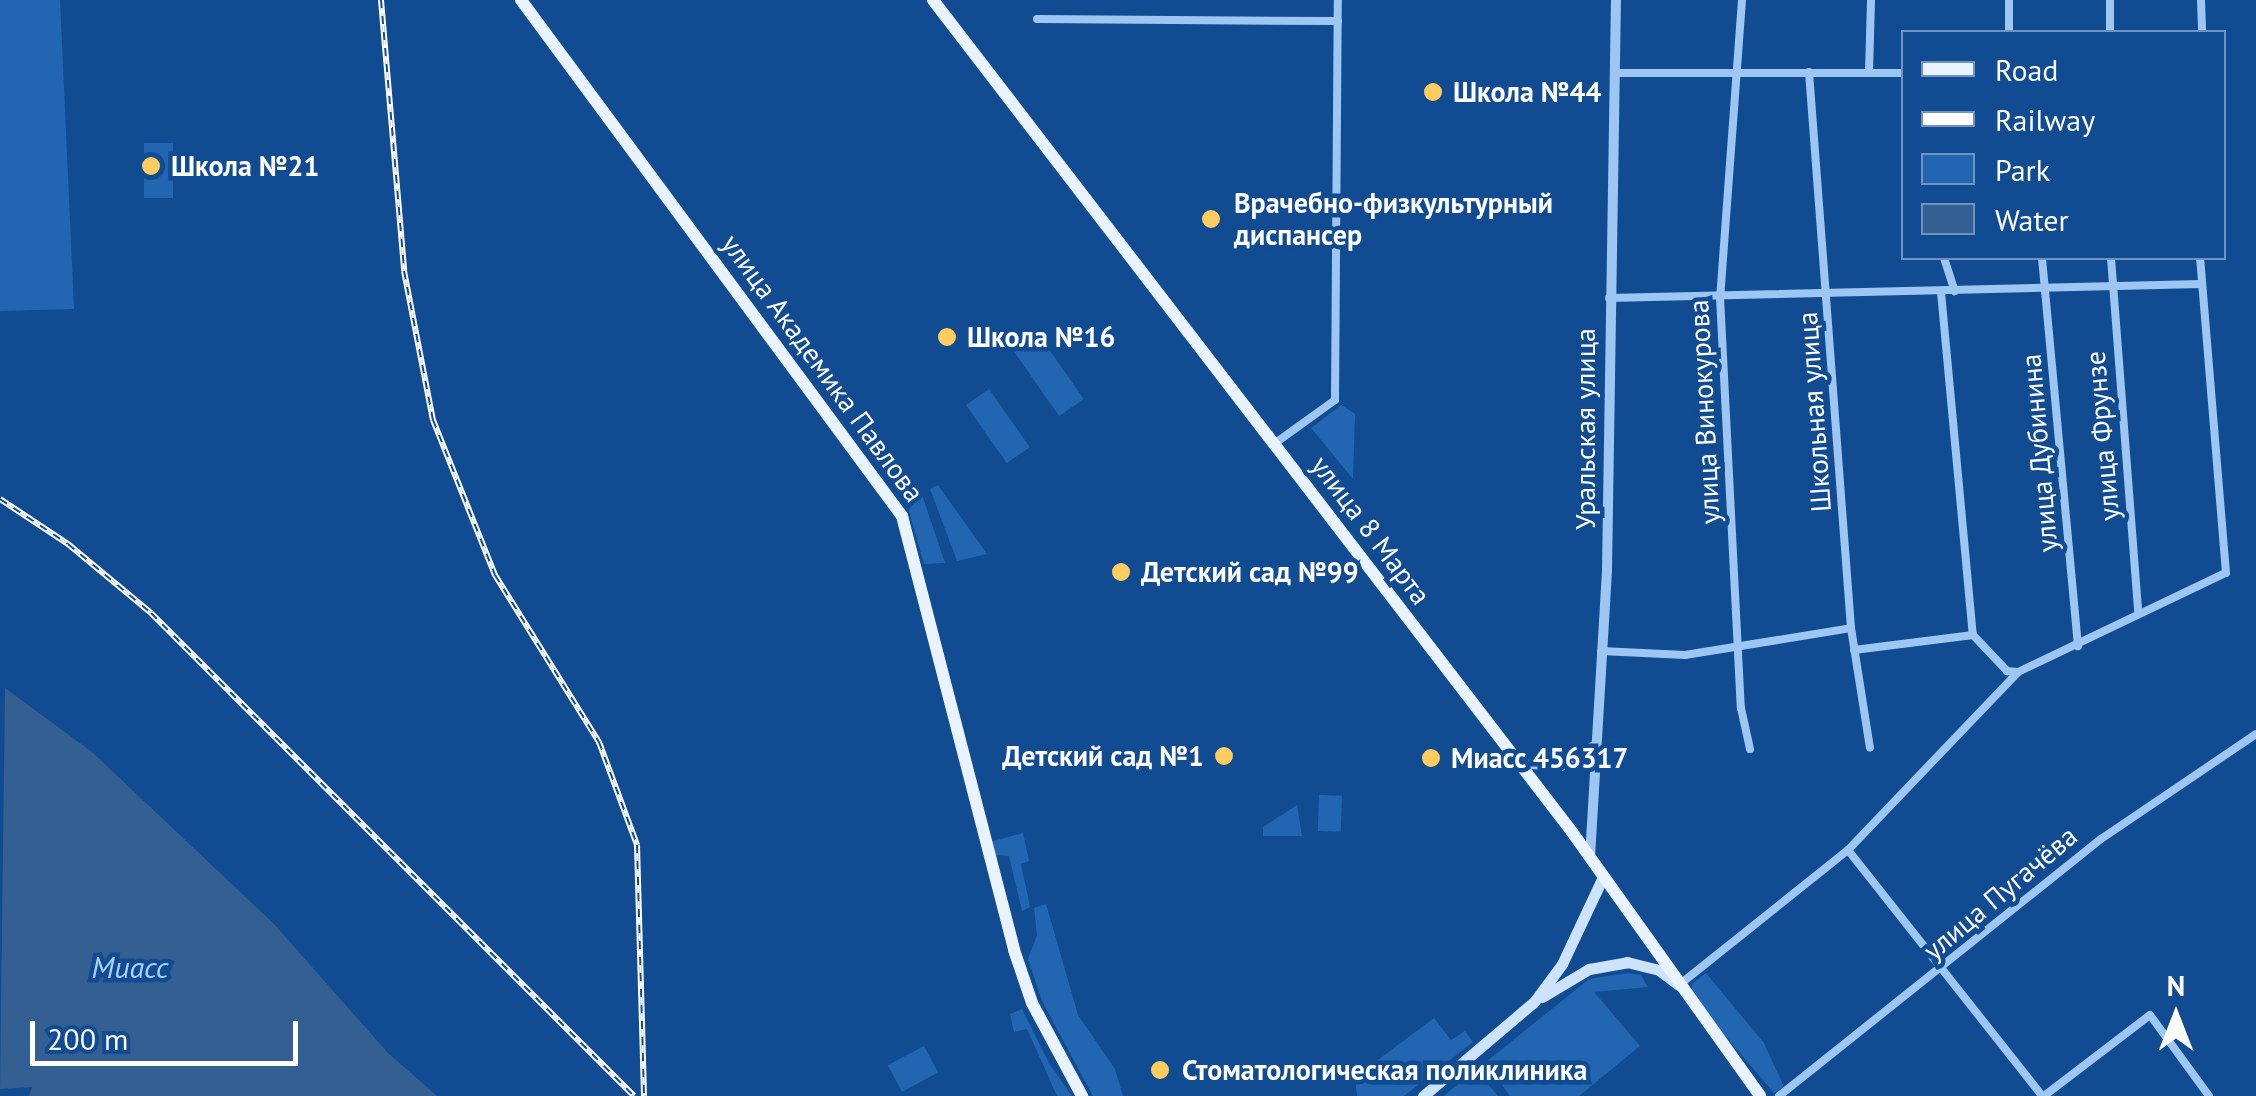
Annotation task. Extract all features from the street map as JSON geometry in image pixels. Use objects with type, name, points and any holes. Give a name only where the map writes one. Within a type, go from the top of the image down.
[{"type":"main road","name":"улица Академика Павлова","points":[[521,0],[902,516],[1014,950],[1032,1003],[1082,1096]]},
{"type":"main road","name":"улица 8 Марта","points":[[933,0],[1590,858],[1760,1096]]},
{"type":"main road","points":[[1534,1002],[1562,964],[1603,877]]},
{"type":"main road","points":[[1423,1096],[1534,1002],[1588,969],[1612,963],[1640,963],[1679,985]]},
{"type":"street","points":[[1274,444],[1336,400],[1338,0]]},
{"type":"street","name":"Уральская улица","points":[[1590,858],[1602,652],[1616,0]]},
{"type":"street","name":"улица Винокурова","points":[[1742,0],[1739,72],[1727,144],[1720,297],[1740,708],[1750,749]]},
{"type":"street","points":[[1869,72],[1871,0]]},
{"type":"street","points":[[2009,0],[2009,30]]},
{"type":"street","points":[[2110,0],[2110,30]]},
{"type":"street","points":[[2202,0],[2202,30]]},
{"type":"street","points":[[1037,19],[1338,21]]},
{"type":"street","name":"Школьная улица","points":[[1809,72],[1851,628],[1870,748]]},
{"type":"street","points":[[1614,73],[1901,73]]},
{"type":"street","points":[[1945,260],[1955,291]]},
{"type":"street","name":"улица Дубинина","points":[[2042,260],[2048,288],[2078,646]]},
{"type":"street","name":"улица Фрунзе","points":[[2111,260],[2138,611]]},
{"type":"street","points":[[1679,985],[1848,850],[2018,672],[2078,646],[2138,611],[2226,573],[2200,260]]},
{"type":"street","points":[[1608,298],[2201,284]]},
{"type":"street","points":[[1940,292],[1973,635],[2008,671],[2018,672]]},
{"type":"street","points":[[1602,652],[1740,648],[1851,628]]},
{"type":"street","points":[[1854,650],[1973,635]]},
{"type":"street","name":"улица Пугачёва","points":[[1779,1096],[1946,968],[2101,839],[2256,734]]},
{"type":"street","points":[[1518,764],[1561,766],[1596,744]]},
{"type":"street","points":[[1848,850],[1946,968],[2043,1096],[2150,1015],[2209,1096]]},
{"type":"green space","points":[[0,0],[60,0],[74,309],[0,311]]},
{"type":"green space","points":[[144,143],[173,143],[173,198],[144,198]]},
{"type":"green space","points":[[1039,335],[1084,399],[1059,416],[1014,352]]},
{"type":"green space","points":[[989,389],[1030,447],[1007,463],[966,405]]},
{"type":"green space","points":[[1341,405],[1355,414],[1353,479],[1311,428]]},
{"type":"green space","points":[[938,485],[987,554],[957,561],[930,489]]},
{"type":"green space","points":[[913,495],[922,495],[945,563],[924,564],[909,511]]},
{"type":"green space","points":[[1319,795],[1342,796],[1341,832],[1318,831]]},
{"type":"green space","points":[[1297,805],[1302,836],[1263,836],[1263,827]]},
{"type":"green space","points":[[1023,833],[1029,861],[1021,864],[1030,907],[1022,911],[1009,856],[994,855],[990,842]]},
{"type":"green space","points":[[1046,904],[1078,1015],[1115,1069],[1123,1096],[1093,1096],[1042,1001],[1028,959],[1037,935],[1034,908]]},
{"type":"green space","points":[[1706,973],[1764,1043],[1784,1087],[1774,1093],[1692,997],[1692,984]]},
{"type":"green space","points":[[1641,975],[1648,987],[1594,992],[1640,1046],[1579,1096],[1510,1096],[1486,1062],[1589,979]]},
{"type":"green space","points":[[1022,1009],[1050,1065],[1072,1096],[1057,1096],[1027,1029],[1014,1032],[1010,1014]]},
{"type":"green space","points":[[1434,1018],[1451,1040],[1465,1031],[1473,1042],[1404,1096],[1357,1096],[1355,1077]]},
{"type":"green space","points":[[924,1046],[938,1072],[902,1092],[888,1065]]},
{"type":"green space","points":[[1475,1069],[1498,1096],[1444,1096]]},
{"type":"water","name":"Миасс","points":[[5,688],[92,752],[274,924],[388,1053],[437,1096],[29,1096],[32,1087],[0,1089]]},
{"type":"railway","points":[[381,0],[404,271],[433,420],[495,575],[599,742],[637,845],[644,1096]]},
{"type":"railway","points":[[0,499],[68,544],[151,613],[634,1096]]},
{"type":"place","name":"Школа №44","points":[[1433,92]]},
{"type":"place","name":"Школа №21","points":[[151,166]]},
{"type":"place","name":"Врачебно-физкультурный диспансер","points":[[1211,219]]},
{"type":"place","name":"Школа №16","points":[[947,337]]},
{"type":"place","name":"Детский сад №99","points":[[1121,572]]},
{"type":"place","name":"Детский сад №1","points":[[1224,756]]},
{"type":"place","name":"Миасс 456317","points":[[1431,758]]},
{"type":"place","name":"Стоматологическая поликлиника","points":[[1160,1070]]}]
